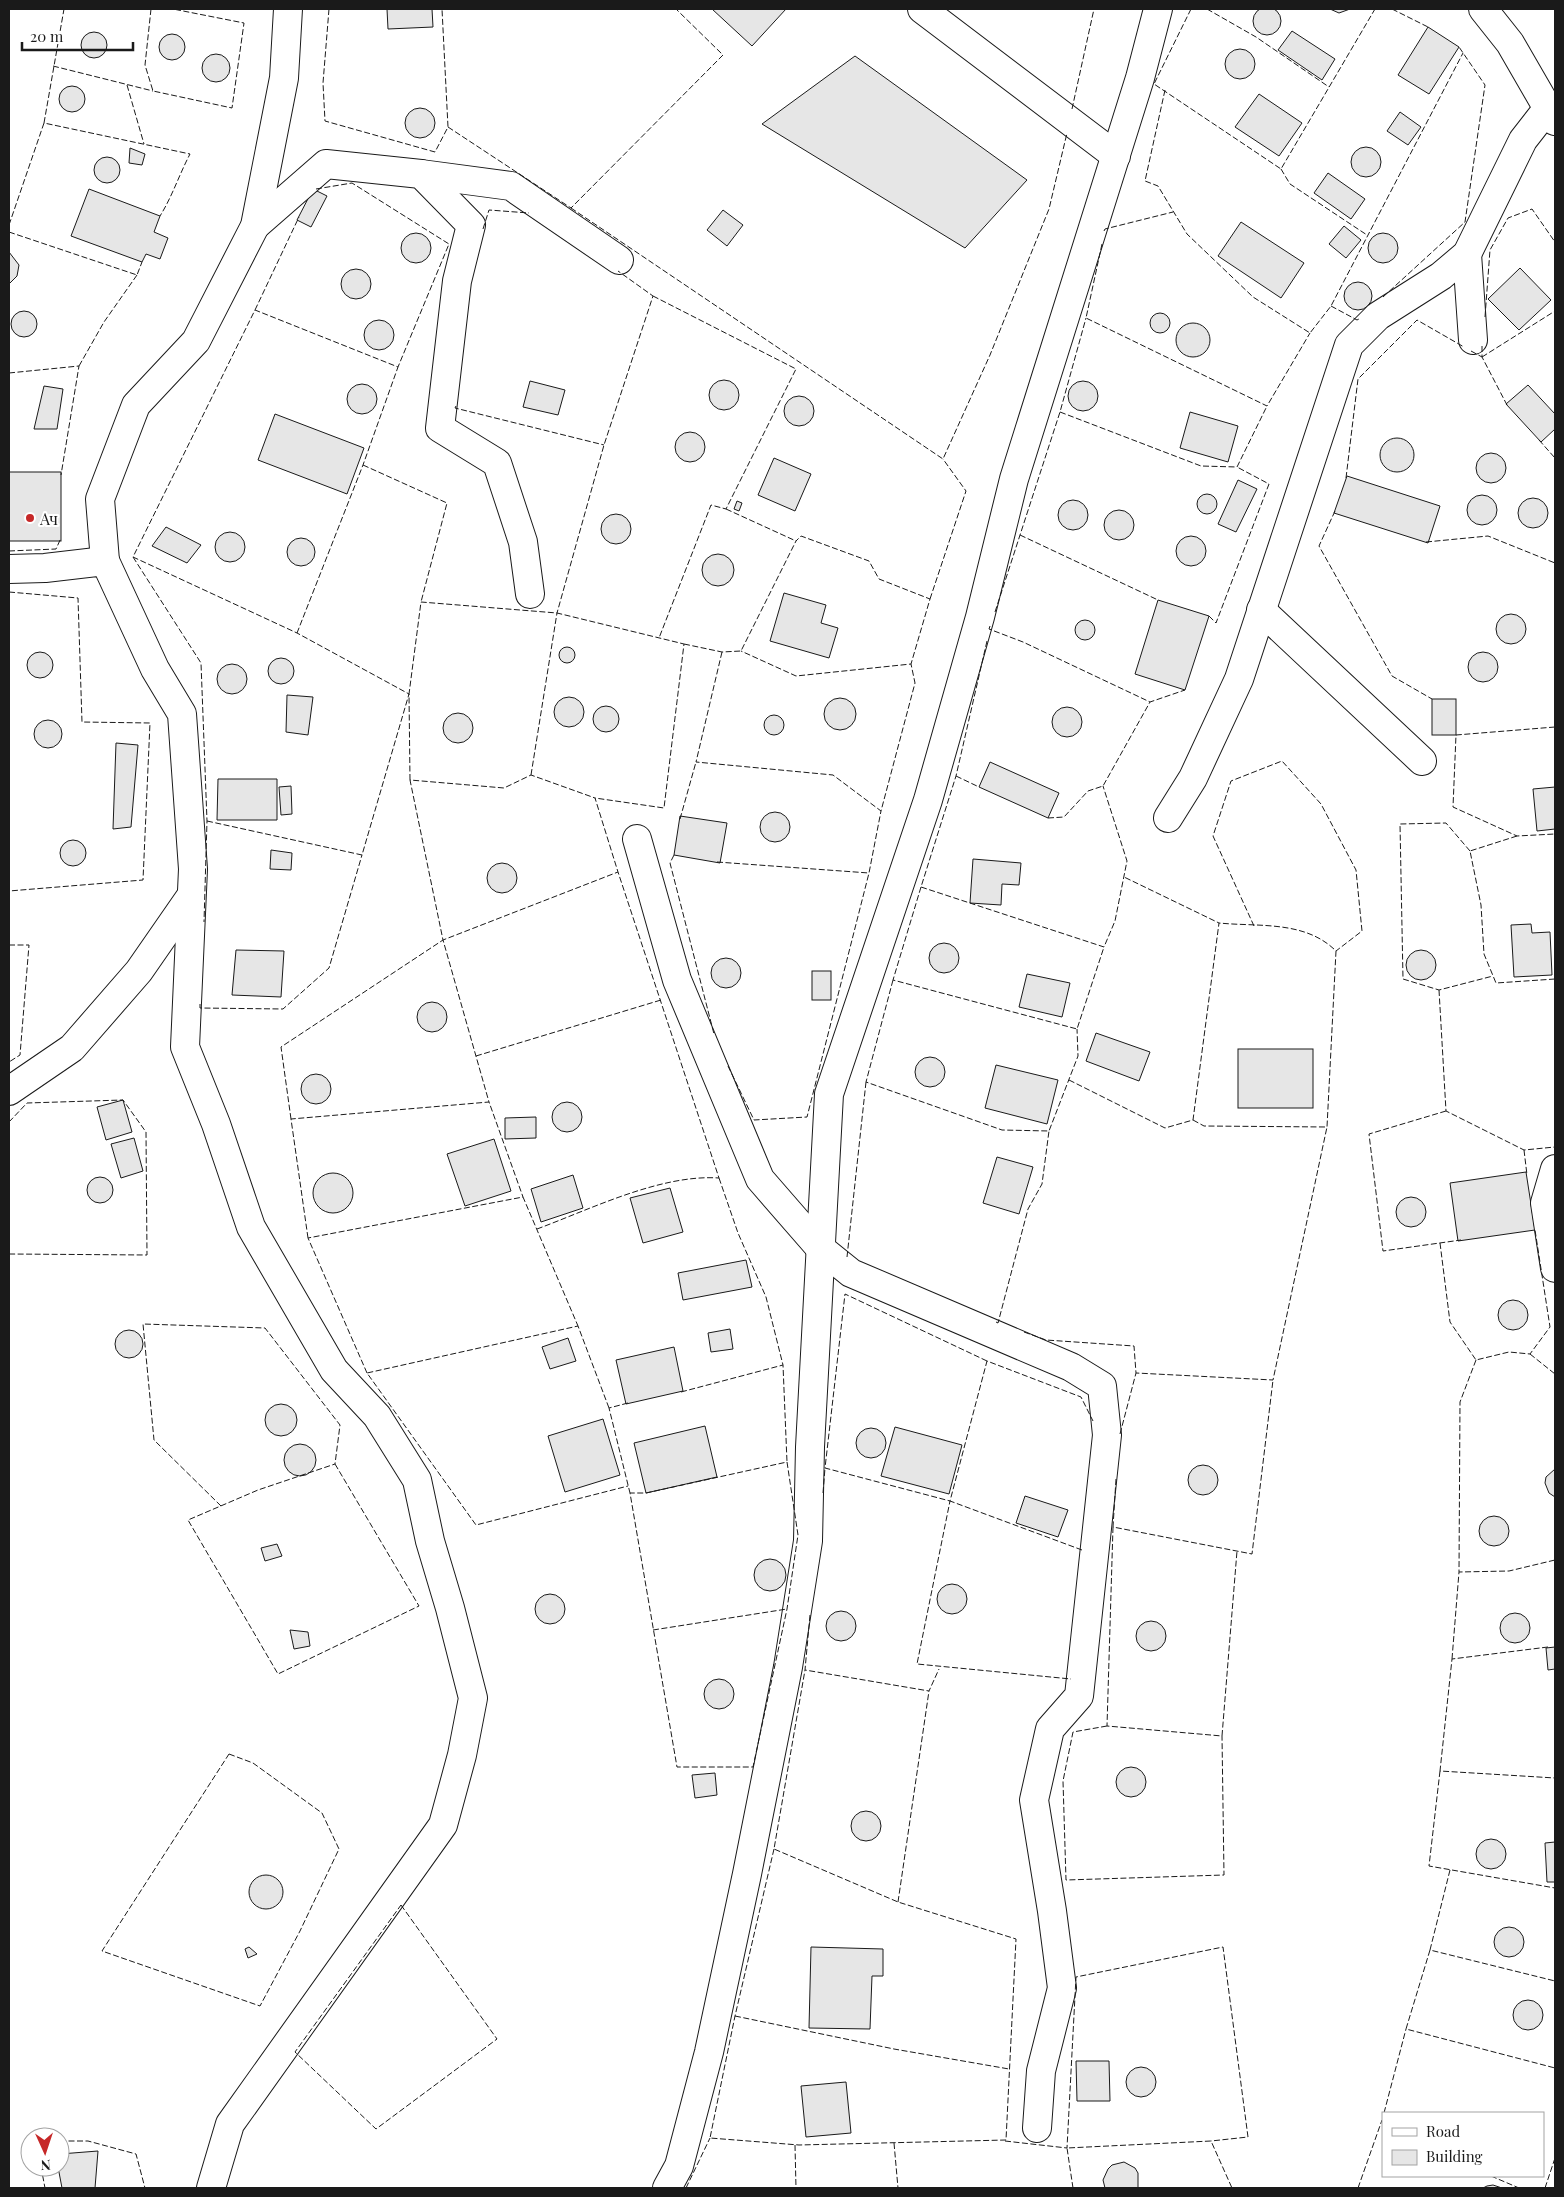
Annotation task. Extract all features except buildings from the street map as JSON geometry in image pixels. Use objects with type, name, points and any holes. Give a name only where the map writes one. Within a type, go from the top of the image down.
[{"type":"street","points":[[211,2188],[230,2124],[443,1825],[462,1755],[472,1698],[450,1608],[430,1541],[417,1480],[377,1416],[334,1370],[251,1227],[216,1124],[185,1047],[192,896],[190,821],[182,714],[156,669],[105,561],[100,499],[136,405],[196,341],[255,226],[284,78],[288,9]]},
{"type":"street","points":[[922,9],[1116,156]]},
{"type":"street","points":[[667,2188],[679,2166],[709,2052],[790,1657],[808,1541],[810,1448],[829,1094],[928,800],[980,616],[1014,479],[1140,78],[1158,9]]},
{"type":"street","points":[[1168,818],[1193,778],[1239,679],[1349,345],[1378,316],[1441,276],[1467,254],[1523,140],[1551,114],[1510,43],[1483,9]]},
{"type":"street","points":[[255,226],[326,164],[511,186],[619,260]]},
{"type":"street","points":[[420,174],[471,225],[457,281],[440,428],[497,463],[523,542],[530,594]]},
{"type":"street","points":[[1467,254],[1473,340]]},
{"type":"street","points":[[9,568],[45,568],[105,561]]},
{"type":"street","points":[[1261,610],[1422,761]]},
{"type":"street","points":[[636,839],[677,980],[760,1178],[820,1248],[851,1273],[1071,1367],[1102,1386],[1108,1435],[1080,1696],[1050,1729],[1034,1800],[1062,1988],[1041,2071],[1037,2128]]},
{"type":"street","points":[[9,1091],[72,1048],[139,971],[192,896]]},
{"type":"street","points":[[1555,1170],[1545,1203],[1555,1268]]},
{"type":"fence","points":[[44,123],[64,9]]},
{"type":"fence","points":[[151,9],[145,65],[153,91],[232,108],[244,23],[173,9]]},
{"type":"fence","points":[[329,9],[323,83],[325,121],[435,152],[448,127],[442,9]]},
{"type":"fence","points":[[448,127],[571,208],[723,55],[676,9]]},
{"type":"fence","points":[[1072,109],[1094,9]]},
{"type":"fence","points":[[1191,9],[1154,84],[1281,169],[1375,9]]},
{"type":"fence","points":[[1207,9],[1256,37],[1329,87]]},
{"type":"fence","points":[[1392,9],[1428,27]]},
{"type":"fence","points":[[1383,297],[1465,222],[1485,85],[1459,47]]},
{"type":"fence","points":[[1165,90],[1145,181],[1158,186],[1187,234],[1253,297],[1310,333],[1331,306],[1463,53]]},
{"type":"fence","points":[[53,66],[153,91]]},
{"type":"fence","points":[[127,85],[144,144]]},
{"type":"fence","points":[[9,225],[44,123],[190,154],[160,216]]},
{"type":"fence","points":[[571,208],[943,459],[990,355],[1049,209],[1067,133]]},
{"type":"fence","points":[[1281,169],[1290,184],[1367,235]]},
{"type":"fence","points":[[316,189],[352,183],[449,244],[398,367]]},
{"type":"fence","points":[[1485,317],[1490,250],[1508,218],[1532,209],[1555,242]]},
{"type":"fence","points":[[483,229],[489,210],[529,213]]},
{"type":"fence","points":[[1104,231],[1105,229],[1173,212]]},
{"type":"fence","points":[[255,310],[299,217]]},
{"type":"fence","points":[[9,232],[137,275],[142,262]]},
{"type":"fence","points":[[1102,244],[1086,318],[1267,406],[1310,333]]},
{"type":"fence","points":[[531,775],[557,613],[604,445],[653,296],[618,271]]},
{"type":"fence","points":[[79,366],[104,322],[137,275]]},
{"type":"fence","points":[[653,296],[796,369],[726,509],[711,505],[659,638]]},
{"type":"fence","points":[[1331,306],[1357,320],[1359,319]]},
{"type":"fence","points":[[207,821],[362,855],[409,694],[297,633],[133,557],[255,310],[398,367],[363,465],[297,633]]},
{"type":"fence","points":[[1482,357],[1555,311]]},
{"type":"fence","points":[[995,612],[1060,412],[1086,318]]},
{"type":"fence","points":[[1346,478],[1358,379],[1417,320],[1464,347]]},
{"type":"fence","points":[[1482,346],[1482,357],[1507,405]]},
{"type":"fence","points":[[1471,351],[1482,357]]},
{"type":"fence","points":[[9,373],[79,366],[61,475]]},
{"type":"fence","points":[[456,406],[455,408],[604,445]]},
{"type":"fence","points":[[1060,412],[1201,466],[1237,467],[1267,406]]},
{"type":"fence","points":[[1539,440],[1555,458]]},
{"type":"fence","points":[[930,599],[966,491],[943,459]]},
{"type":"fence","points":[[363,465],[447,503],[421,602]]},
{"type":"fence","points":[[1209,616],[1216,623],[1269,484],[1237,467]]},
{"type":"fence","points":[[726,509],[796,541]]},
{"type":"fence","points":[[1335,511],[1319,546],[1392,676],[1432,699]]},
{"type":"fence","points":[[1020,535],[1158,600]]},
{"type":"fence","points":[[684,644],[722,652],[741,651],[796,541],[801,536],[869,561],[879,579],[930,599],[911,664],[796,676],[741,651]]},
{"type":"fence","points":[[1426,542],[1488,536],[1555,563]]},
{"type":"fence","points":[[9,551],[56,549],[61,538]]},
{"type":"fence","points":[[133,557],[201,663],[207,821],[204,922]]},
{"type":"fence","points":[[9,592],[78,598],[82,722],[150,723],[143,880],[9,891]]},
{"type":"fence","points":[[410,780],[409,694],[421,602],[557,613],[684,644],[664,808],[595,798]]},
{"type":"fence","points":[[990,626],[989,629],[1023,642],[1150,702],[1185,690]]},
{"type":"fence","points":[[987,641],[956,776],[921,887],[1104,947],[1115,921],[1127,861],[1103,786]]},
{"type":"fence","points":[[722,652],[696,762],[833,775],[881,811],[915,683],[911,664]]},
{"type":"fence","points":[[1048,818],[1064,817],[1088,791],[1103,786],[1150,702]]},
{"type":"fence","points":[[1555,727],[1456,735],[1453,807],[1517,836],[1555,834]]},
{"type":"fence","points":[[1254,926],[1213,836],[1231,781],[1282,761],[1321,804],[1356,870],[1362,931],[1336,951]]},
{"type":"fence","points":[[680,819],[696,762]]},
{"type":"fence","points":[[537,1229],[626,1194],[650,1187],[674,1181],[719,1178],[618,872],[443,940],[410,780],[504,788],[531,775],[595,798],[618,872]]},
{"type":"fence","points":[[956,776],[979,787]]},
{"type":"fence","points":[[717,862],[869,873],[881,811]]},
{"type":"fence","points":[[1470,851],[1446,823],[1400,824],[1403,979],[1439,990],[1493,976]]},
{"type":"fence","points":[[1517,836],[1470,851],[1481,905],[1484,954],[1496,983],[1555,979]]},
{"type":"fence","points":[[200,1004],[200,1008],[283,1009],[329,968],[362,855]]},
{"type":"fence","points":[[674,855],[670,863],[714,1034]]},
{"type":"fence","points":[[728,1066],[754,1120],[807,1117],[869,873]]},
{"type":"fence","points":[[1069,1080],[1165,1128],[1193,1120],[1219,923],[1124,877]]},
{"type":"fence","points":[[921,887],[893,980],[1077,1029],[1104,947]]},
{"type":"fence","points":[[1193,1120],[1204,1126],[1327,1127],[1336,951],[1324,941],[1296,930],[1265,925],[1219,923]]},
{"type":"fence","points":[[291,1119],[281,1047],[443,940],[489,1102]]},
{"type":"fence","points":[[9,945],[29,945],[20,1055],[9,1062]]},
{"type":"fence","points":[[893,980],[866,1082],[1002,1130],[1049,1131],[1078,1056],[1077,1029]]},
{"type":"fence","points":[[1439,990],[1446,1111],[1524,1150],[1555,1147]]},
{"type":"fence","points":[[476,1056],[661,1000]]},
{"type":"fence","points":[[847,1257],[866,1082]]},
{"type":"fence","points":[[9,1122],[27,1103],[123,1100],[146,1132],[147,1255],[9,1254]]},
{"type":"fence","points":[[308,1238],[291,1119],[489,1102],[523,1197]]},
{"type":"fence","points":[[1446,1111],[1369,1134],[1383,1251],[1461,1240]]},
{"type":"fence","points":[[1024,1332],[1046,1340],[1134,1346],[1136,1373],[1273,1380],[1327,1127]]},
{"type":"fence","points":[[996,1322],[998,1323],[1028,1209],[1042,1184],[1049,1131]]},
{"type":"fence","points":[[1524,1150],[1527,1175]]},
{"type":"fence","points":[[719,1178],[738,1233],[766,1297],[783,1365]]},
{"type":"fence","points":[[367,1373],[308,1238],[523,1197],[578,1326]]},
{"type":"fence","points":[[1440,1243],[1450,1322],[1476,1360],[1509,1352],[1530,1354],[1550,1327],[1535,1230]]},
{"type":"fence","points":[[987,1361],[845,1294],[825,1468],[950,1501],[917,1664],[1071,1679]]},
{"type":"fence","points":[[221,1506],[154,1440],[143,1324],[265,1328],[340,1425],[335,1464]]},
{"type":"fence","points":[[609,1408],[578,1326],[367,1373],[476,1525],[628,1486]]},
{"type":"fence","points":[[1530,1354],[1555,1374]]},
{"type":"fence","points":[[1476,1360],[1460,1402],[1459,1572],[1509,1571],[1555,1560]]},
{"type":"fence","points":[[1082,1550],[950,1501],[987,1361],[1081,1397],[1093,1421]]},
{"type":"fence","points":[[681,1392],[783,1365],[787,1462]]},
{"type":"fence","points":[[1120,1434],[1136,1373]]},
{"type":"fence","points":[[1116,1479],[1113,1527],[1252,1554],[1273,1380]]},
{"type":"fence","points":[[628,1403],[609,1408],[630,1493]]},
{"type":"fence","points":[[787,1462],[798,1535],[787,1609],[753,1767],[677,1767],[630,1493],[646,1493],[787,1462]]},
{"type":"fence","points":[[335,1464],[419,1606],[278,1674],[188,1520],[258,1490],[335,1464]]},
{"type":"fence","points":[[823,1493],[825,1468]]},
{"type":"fence","points":[[1113,1527],[1107,1726],[1222,1736],[1237,1551]]},
{"type":"fence","points":[[1452,1659],[1459,1572]]},
{"type":"fence","points":[[653,1630],[787,1609]]},
{"type":"fence","points":[[810,1615],[805,1670],[929,1691],[939,1669]]},
{"type":"fence","points":[[1548,1647],[1452,1659],[1440,1771],[1555,1778]]},
{"type":"fence","points":[[774,1849],[735,2016],[710,2138],[799,2145],[1006,2140],[1016,1939],[898,1902],[774,1849],[805,1670]]},
{"type":"fence","points":[[898,1902],[929,1691]]},
{"type":"fence","points":[[1107,1726],[1073,1732],[1063,1781],[1066,1880],[1224,1875],[1222,1736]]},
{"type":"fence","points":[[229,1754],[253,1763],[322,1813],[339,1849],[300,1931],[260,2006],[102,1951],[229,1754]]},
{"type":"fence","points":[[1440,1771],[1429,1866],[1555,1888]]},
{"type":"fence","points":[[1450,1870],[1430,1950],[1555,1981]]},
{"type":"fence","points":[[401,1905],[497,2039],[376,2129],[295,2052],[401,1905]]},
{"type":"fence","points":[[1005,2141],[1067,2148],[1076,1977],[1223,1947],[1248,2137],[1211,2141]]},
{"type":"fence","points":[[1430,1950],[1406,2029],[1555,2068]]},
{"type":"fence","points":[[735,2016],[894,2049],[1009,2069]]},
{"type":"fence","points":[[1384,2112],[1406,2029]]},
{"type":"fence","points":[[1358,2188],[1382,2120]]},
{"type":"fence","points":[[686,2188],[710,2138]]},
{"type":"fence","points":[[70,2141],[88,2141],[136,2154],[145,2188]]},
{"type":"fence","points":[[1073,2188],[1067,2148],[1211,2141],[1232,2188]]},
{"type":"fence","points":[[894,2143],[898,2188]]},
{"type":"fence","points":[[795,2145],[796,2188]]},
{"type":"fence","points":[[1545,2188],[1555,2158]]},
{"type":"fence","points":[[43,2177],[45,2188]]},
{"type":"fence","points":[[1493,2177],[1519,2188]]},
{"type":"place","name":"Ач","points":[[30,518]]}]
